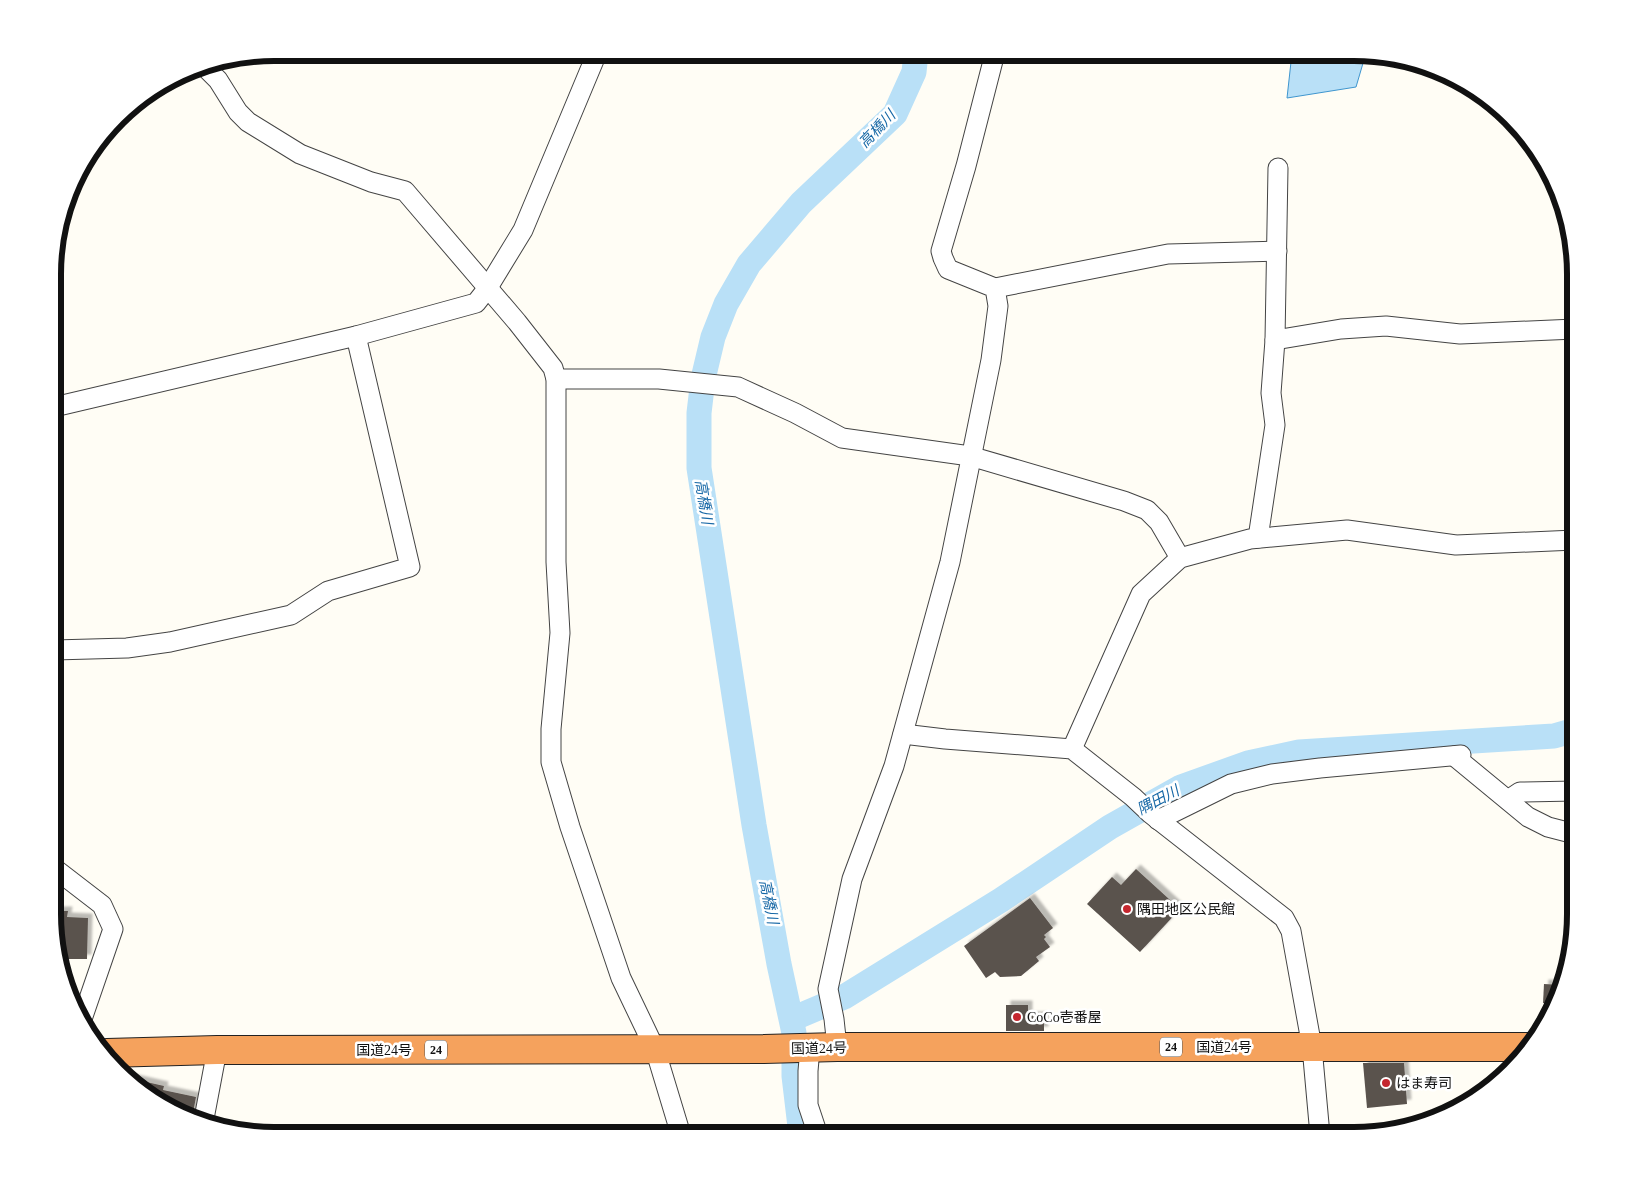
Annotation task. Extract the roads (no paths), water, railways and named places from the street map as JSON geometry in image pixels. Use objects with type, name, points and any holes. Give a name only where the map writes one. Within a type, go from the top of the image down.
[{"type":"highway","name":"国道24号","points":[[113,1053],[217,1050],[764,1049],[824,1047],[1520,1047]]},
{"type":"street","points":[[61,405],[356,336],[476,303],[524,230],[594,61]]},
{"type":"street","points":[[993,61],[966,166],[941,251],[942,258],[948,269],[995,288],[1168,254],[1277,251]]},
{"type":"street","points":[[210,72],[218,80],[238,112],[248,122],[300,154],[371,182],[405,191],[517,322],[553,368],[556,379],[556,562],[560,633],[551,729],[551,762],[570,827],[621,978],[655,1049],[679,1127]]},
{"type":"street","points":[[1258,538],[1275,425],[1271,393],[1275,340],[1278,168]]},
{"type":"street","points":[[815,1127],[808,1105],[808,1071],[824,1047],[834,1019],[828,989],[852,879],[894,766],[950,562],[991,360],[998,306],[995,288]]},
{"type":"street","points":[[1275,340],[1341,329],[1386,326],[1460,334],[1567,329]]},
{"type":"street","points":[[61,650],[127,648],[170,642],[290,615],[328,591],[410,567],[356,336]]},
{"type":"street","points":[[556,379],[659,379],[738,387],[795,413],[842,438],[970,456],[1124,501],[1147,510],[1158,522],[1180,558]]},
{"type":"street","points":[[1072,749],[1141,594],[1180,558],[1258,538],[1347,530],[1456,545],[1567,540]]},
{"type":"street","points":[[903,734],[1072,749],[1133,797],[1154,817],[1284,918],[1292,931],[1312,1047],[1319,1127]]},
{"type":"street","points":[[1154,817],[1231,784],[1272,774],[1458,756],[1528,817],[1548,828],[1567,832]]},
{"type":"street","points":[[1508,800],[1520,792],[1567,791]]},
{"type":"street","points":[[61,873],[102,905],[113,929],[85,1011]]},
{"type":"street","points":[[205,1115],[217,1050]]},
{"type":"water","points":[[1291,61],[1363,62],[1356,87],[1287,98]]},
{"type":"waterway","name":"高橋川","points":[[800,1127],[794,1076],[794,1033],[779,964],[754,825],[699,468],[699,413],[703,379],[713,337],[726,304],[749,264],[801,203],[895,114],[914,72],[915,61]]},
{"type":"waterway","name":"隅田川","points":[[792,1019],[844,997],[1001,900],[1110,827],[1181,787],[1248,763],[1299,752],[1554,736],[1567,732]]},
{"type":"place","name":"隅田地区公民館","points":[[1127,909]]},
{"type":"place","name":"CoCo壱番屋","points":[[1017,1017]]},
{"type":"place","name":"はま寿司","points":[[1386,1083]]}]
